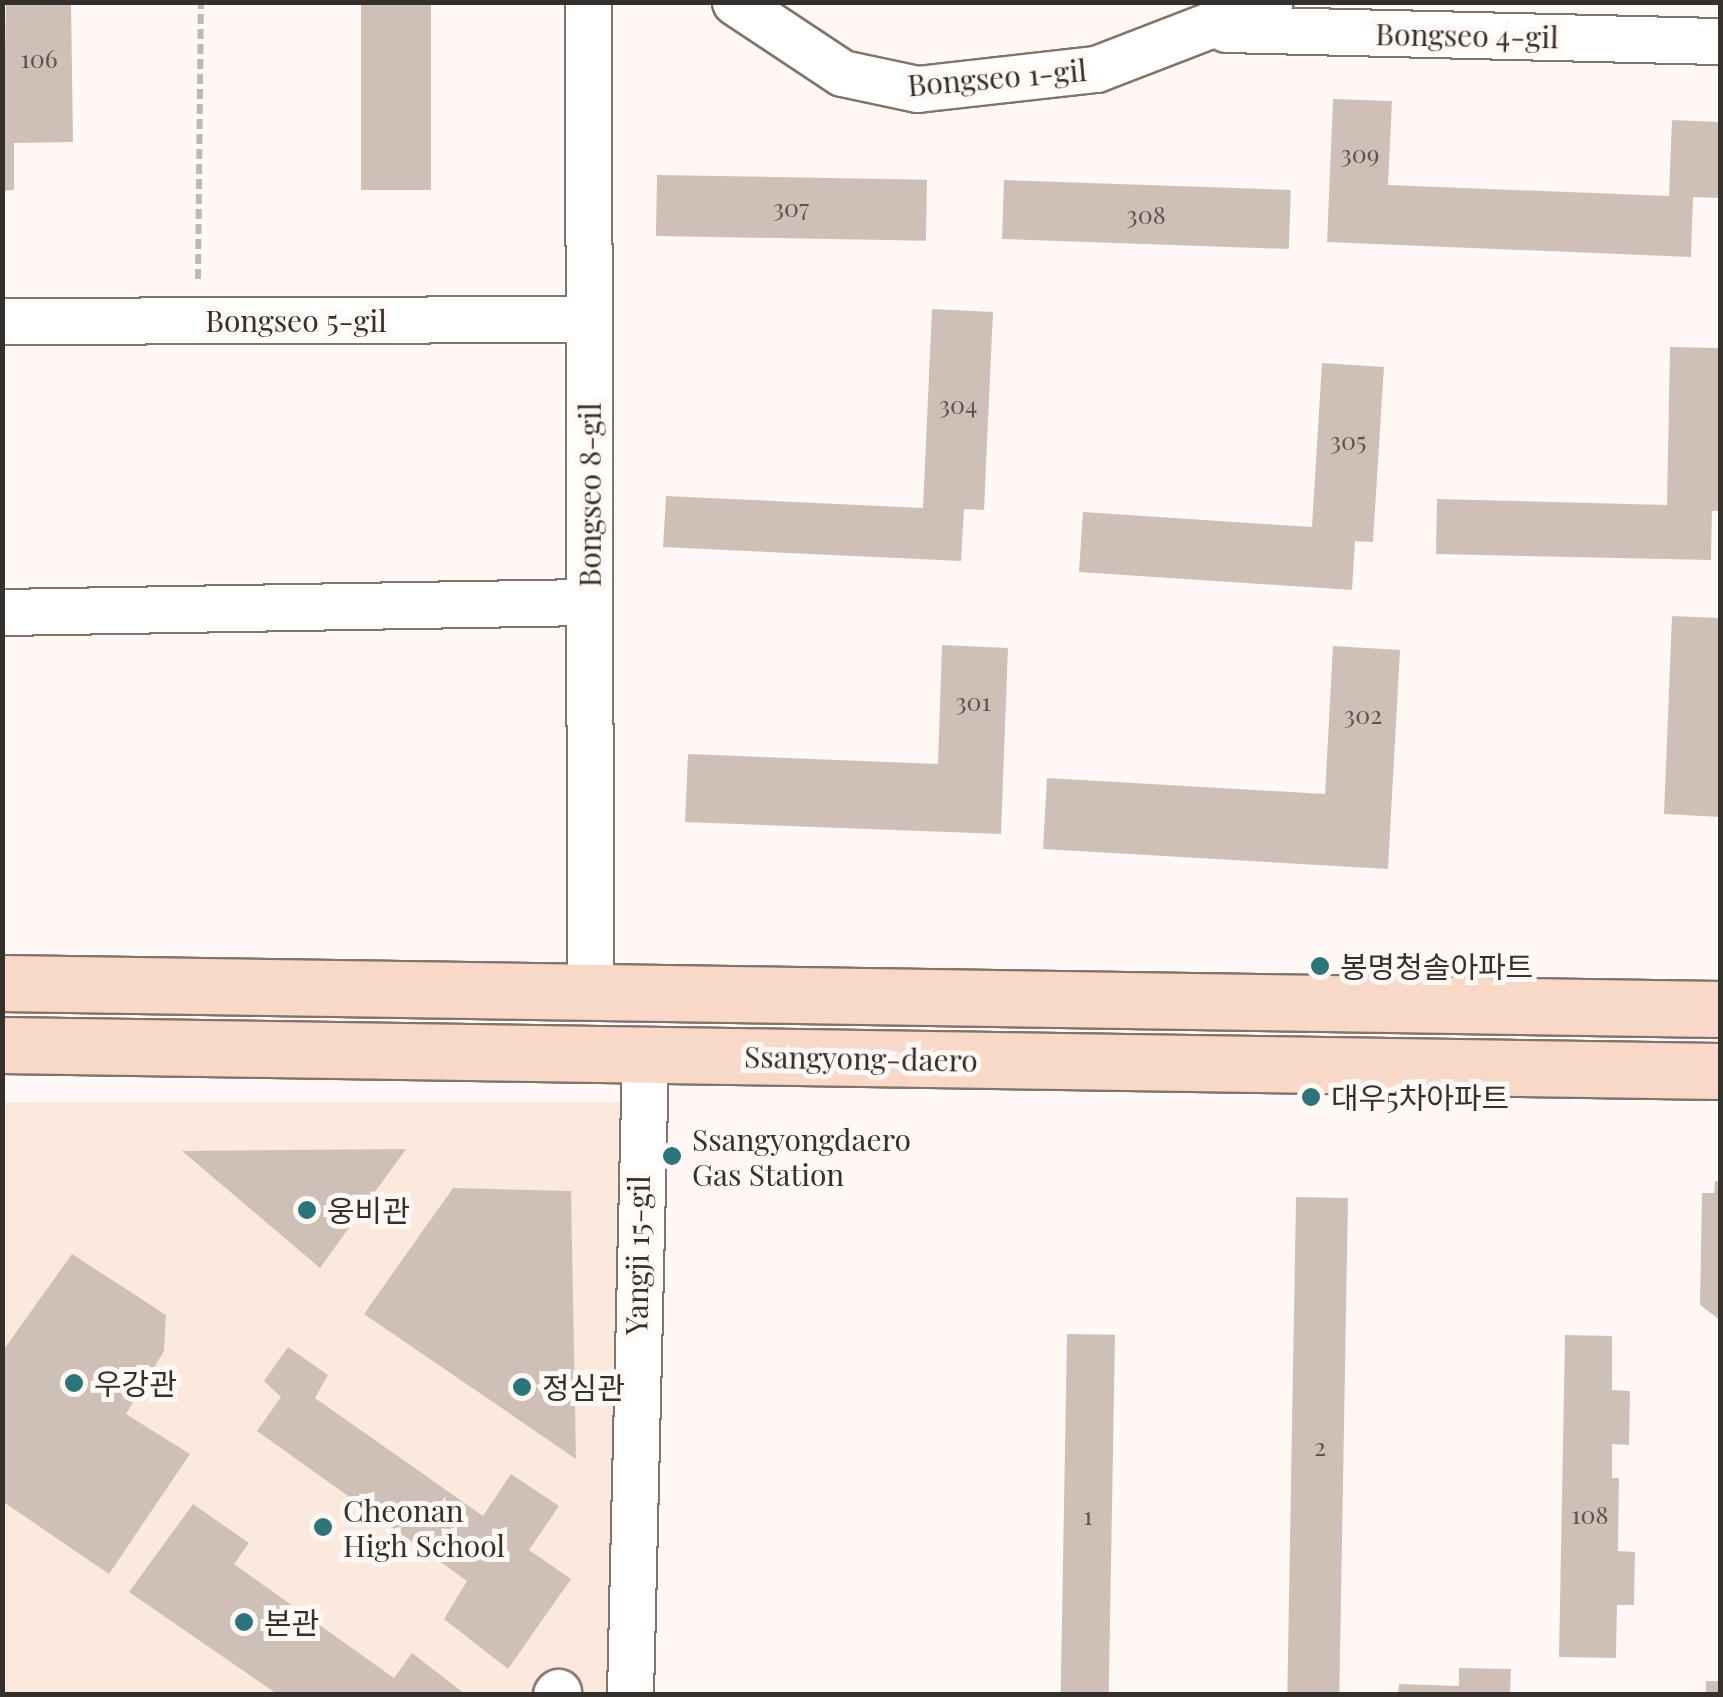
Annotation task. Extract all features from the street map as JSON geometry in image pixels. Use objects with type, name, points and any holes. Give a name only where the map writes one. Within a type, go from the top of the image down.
[{"type":"main road","points":[[2,983],[590,988],[1720,1009]]},
{"type":"main road","name":"Ssangyong-daero","points":[[2,1045],[1720,1070]]},
{"type":"street","name":"Bongseo 8-gil","points":[[588,2],[590,988]]},
{"type":"street","name":"Bongseo 1-gil","points":[[735,2],[842,73],[917,90],[1096,69],[1214,29],[1270,2]]},
{"type":"street","name":"Bongseo 4-gil","points":[[1214,29],[1720,41]]},
{"type":"street","name":"Bongseo 5-gil","points":[[2,321],[589,319]]},
{"type":"street","points":[[2,612],[589,602]]},
{"type":"street","points":[[534,1052],[590,988],[644,1056],[695,990]]},
{"type":"street","name":"Yangji 15-gil","points":[[630,1694],[644,1056]]},
{"type":"path","points":[[198,320],[201,2]]},
{"type":"shaded area","points":[[3,1102],[621,1102],[621,1694],[3,1694]]},
{"type":"building","points":[[6,2],[71,2],[73,142],[14,143],[14,190],[2,191]]},
{"type":"building","points":[[361,2],[431,2],[431,190],[361,190]]},
{"type":"building","points":[[1333,99],[1392,101],[1388,185],[1669,196],[1672,120],[1720,122],[1720,198],[1693,197],[1691,257],[1327,242]]},
{"type":"building","points":[[657,175],[927,180],[926,241],[656,236]]},
{"type":"building","points":[[1004,180],[1291,190],[1289,249],[1002,239]]},
{"type":"building","points":[[932,309],[993,312],[984,510],[964,509],[961,561],[663,547],[666,496],[923,508]]},
{"type":"building","points":[[1670,347],[1720,348],[1720,511],[1712,511],[1711,560],[1436,554],[1437,499],[1667,505]]},
{"type":"building","points":[[1322,363],[1384,367],[1373,542],[1355,541],[1352,590],[1079,572],[1083,512],[1312,527]]},
{"type":"building","points":[[1672,616],[1720,618],[1720,817],[1664,814]]},
{"type":"building","points":[[942,645],[1008,648],[1001,834],[685,822],[688,754],[938,764]]},
{"type":"building","points":[[1333,646],[1400,650],[1388,869],[1043,849],[1047,778],[1325,794]]},
{"type":"building","name":"웅비관","points":[[406,1149],[320,1268],[182,1151]]},
{"type":"building","points":[[1715,1181],[1720,1181],[1720,1320],[1700,1305],[1702,1193],[1714,1193]]},
{"type":"building","name":"정심관","points":[[453,1188],[571,1191],[576,1459],[364,1314]]},
{"type":"building","points":[[1296,1197],[1348,1198],[1339,1694],[1287,1694]]},
{"type":"building","name":"우강관","points":[[72,1254],[166,1315],[164,1351],[126,1414],[190,1454],[109,1574],[2,1501],[2,1352]]},
{"type":"building","points":[[1067,1334],[1115,1335],[1109,1694],[1061,1694]]},
{"type":"building","points":[[1565,1335],[1612,1336],[1612,1390],[1630,1391],[1629,1445],[1612,1444],[1612,1478],[1619,1478],[1618,1551],[1635,1552],[1634,1605],[1617,1605],[1616,1658],[1559,1657]]},
{"type":"building","points":[[288,1347],[328,1375],[315,1398],[483,1516],[511,1474],[559,1506],[529,1550],[571,1579],[508,1669],[444,1619],[467,1581],[257,1431],[281,1397],[264,1381]]},
{"type":"building","name":"본관","points":[[193,1504],[249,1543],[234,1564],[394,1678],[412,1653],[465,1694],[277,1694],[129,1592]]},
{"type":"building","points":[[1459,1668],[1511,1669],[1510,1694],[1398,1694],[1399,1684],[1459,1686]]},
{"type":"building","points":[[1706,1681],[1720,1681],[1720,1694],[1706,1694]]},
{"type":"place","name":"봉명청솔아파트","points":[[1320,966]]},
{"type":"place","name":"대우5차아파트","points":[[1311,1097]]},
{"type":"place","name":"Ssangyongdaero Gas Station","points":[[672,1156]]},
{"type":"place","name":"웅비관","points":[[307,1210]]},
{"type":"place","name":"우강관","points":[[74,1383]]},
{"type":"place","name":"정심관","points":[[522,1387]]},
{"type":"place","name":"Cheonan High School","points":[[323,1527]]},
{"type":"place","name":"본관","points":[[244,1622]]}]
